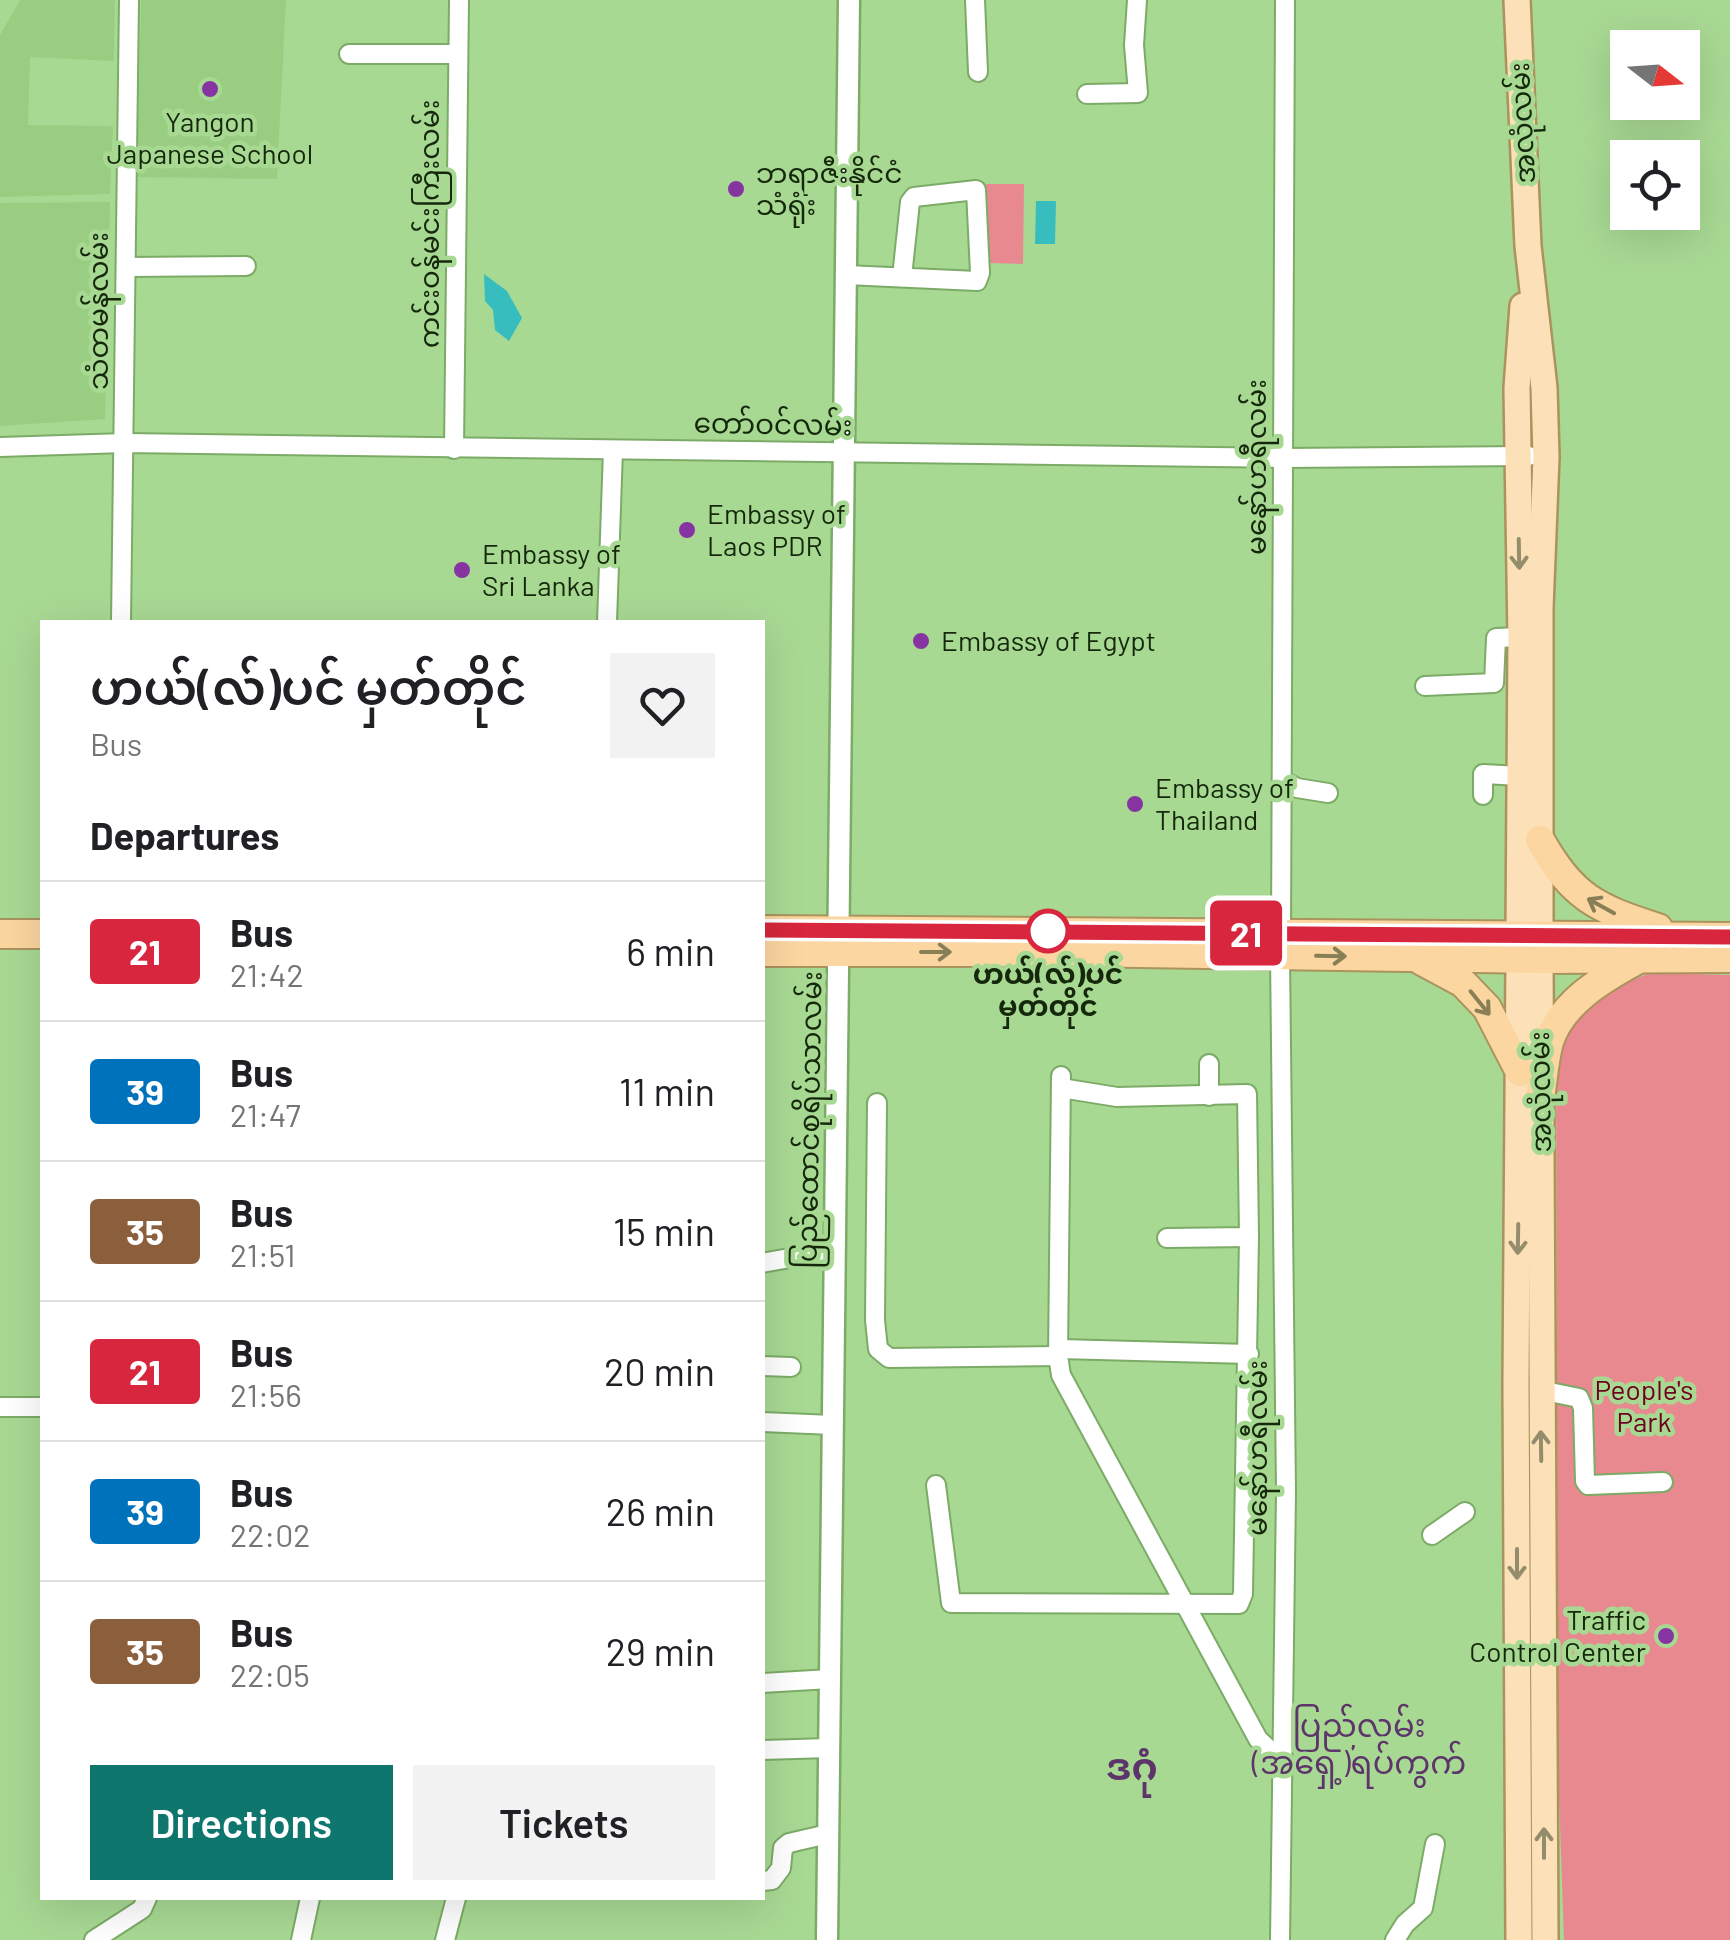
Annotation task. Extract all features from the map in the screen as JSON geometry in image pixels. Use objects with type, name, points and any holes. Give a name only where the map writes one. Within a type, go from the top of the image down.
[{"type":"highway","points":[[1540,840],[1559,872],[1606,911],[1688,938]]},
{"type":"highway","points":[[765,930],[839,941],[1530,947],[1643,957],[1730,958]]},
{"type":"highway","points":[[0,934],[40,934]]},
{"type":"highway","points":[[1281,944],[1416,958],[1530,947],[1730,938]]},
{"type":"highway","points":[[765,952],[839,941]]},
{"type":"highway","points":[[1540,1098],[1550,1040],[1562,1018],[1600,980],[1643,957]]},
{"type":"highway","points":[[1416,958],[1463,983],[1487,1008],[1520,1072]]},
{"type":"main road","name":"အလုံလမ်း","points":[[1517,0],[1528,246],[1544,388],[1546,457],[1540,608],[1540,840],[1520,1072],[1530,1142],[1540,1390],[1544,1940]]},
{"type":"main road","name":"အလုံလမ်း","points":[[1518,1940],[1516,1383],[1530,1142],[1540,1098],[1520,776],[1516,388],[1528,246]]},
{"type":"street","name":"သံတမန်လမ်း","points":[[121,620],[130,0]]},
{"type":"street","name":"ကင်းဝန်မင်းကြီးလမ်း","points":[[454,450],[459,0]]},
{"type":"street","name":"ပြည်ထောင်စုရိပ်သာလမ်း","points":[[826,1940],[849,0]]},
{"type":"street","points":[[975,0],[978,72]]},
{"type":"street","points":[[1087,94],[1138,93],[1136,0]]},
{"type":"street","name":"မနော်ဟရီလမ်း","points":[[1280,1940],[1286,1492],[1281,944],[1285,0]]},
{"type":"street","points":[[349,54],[458,54]]},
{"type":"street","points":[[846,275],[976,280],[980,273],[976,190],[914,197],[910,202],[902,277]]},
{"type":"street","points":[[126,267],[246,266]]},
{"type":"street","name":"တော်ဝင်လမ်း","points":[[0,447],[124,444],[1284,458],[1546,457]]},
{"type":"street","points":[[608,620],[613,450]]},
{"type":"street","points":[[1425,686],[1494,684],[1496,638],[1521,637]]},
{"type":"street","points":[[1484,794],[1483,774],[1520,776]]},
{"type":"street","points":[[1282,780],[1297,788],[1328,793]]},
{"type":"street","points":[[1209,1064],[1209,1096]]},
{"type":"street","points":[[936,1485],[950,1603],[1186,1605],[1238,1604],[1242,1600],[1249,1354],[1247,1094],[1117,1097],[1061,1082],[1059,1352],[1061,1375],[1186,1605],[1258,1739],[1280,1760]]},
{"type":"street","points":[[877,1104],[875,1320],[878,1349],[889,1358],[1059,1352],[1249,1354]]},
{"type":"street","points":[[1167,1238],[1249,1237]]},
{"type":"street","points":[[765,1262],[834,1250]]},
{"type":"street","points":[[765,1366],[791,1367]]},
{"type":"street","points":[[1540,1390],[1579,1398],[1588,1485],[1663,1482]]},
{"type":"street","points":[[0,1406],[40,1407]]},
{"type":"street","points":[[765,1422],[832,1425]]},
{"type":"street","points":[[1432,1535],[1465,1512]]},
{"type":"street","points":[[765,1683],[830,1679]]},
{"type":"street","points":[[765,1750],[829,1748]]},
{"type":"street","points":[[765,1881],[772,1880],[782,1868],[783,1848],[789,1843],[828,1834]]},
{"type":"street","points":[[1395,1940],[1405,1924],[1423,1908],[1435,1844]]},
{"type":"street","points":[[94,1940],[142,1909],[147,1900]]},
{"type":"street","points":[[301,1940],[310,1900]]},
{"type":"street","points":[[445,1940],[455,1900]]},
{"type":"street","points":[[1508,1940],[1518,1908]]},
{"type":"shaded area","points":[[20,0],[115,0],[114,61],[30,57],[28,125],[113,126],[110,194],[0,197],[0,35]]},
{"type":"shaded area","name":"Yangon Japanese School","points":[[141,0],[286,0],[277,179],[137,177]]},
{"type":"shaded area","points":[[110,202],[105,419],[0,426],[0,203]]},
{"type":"green space","points":[[986,184],[1024,184],[1023,264],[985,263]]},
{"type":"green space","name":"People's Park","points":[[1650,973],[1730,975],[1730,1940],[1564,1940],[1558,1767],[1556,1045],[1594,995]]},
{"type":"water","points":[[1036,201],[1056,201],[1055,244],[1035,244]]},
{"type":"water","points":[[484,274],[507,291],[522,318],[509,341],[495,330],[493,310],[485,301]]},
{"type":"bus line","name":"21","points":[[765,930],[1730,937]]},
{"type":"place","name":"Yangon Japanese School","points":[[210,89]]},
{"type":"place","name":"ဘရာဇီးနိုင်ငံ သံရုံး","points":[[736,189]]},
{"type":"place","name":"Embassy of Laos PDR","points":[[687,530]]},
{"type":"place","name":"Embassy of Sri Lanka","points":[[462,570]]},
{"type":"place","name":"Embassy of Egypt","points":[[921,641]]},
{"type":"place","name":"Embassy of Thailand","points":[[1135,804]]},
{"type":"place","name":"ဟယ်(လ်)ပင် မှတ်တိုင်","points":[[1048,931]]},
{"type":"place","name":"Traffic Control Center","points":[[1666,1636]]},
{"type":"district","name":"ပြည်လမ်း (အရှေ့)ရပ်ကွက်","points":[[1359,1744]]},
{"type":"district","name":"ဒဂုံ","points":[[1132,1767]]}]
